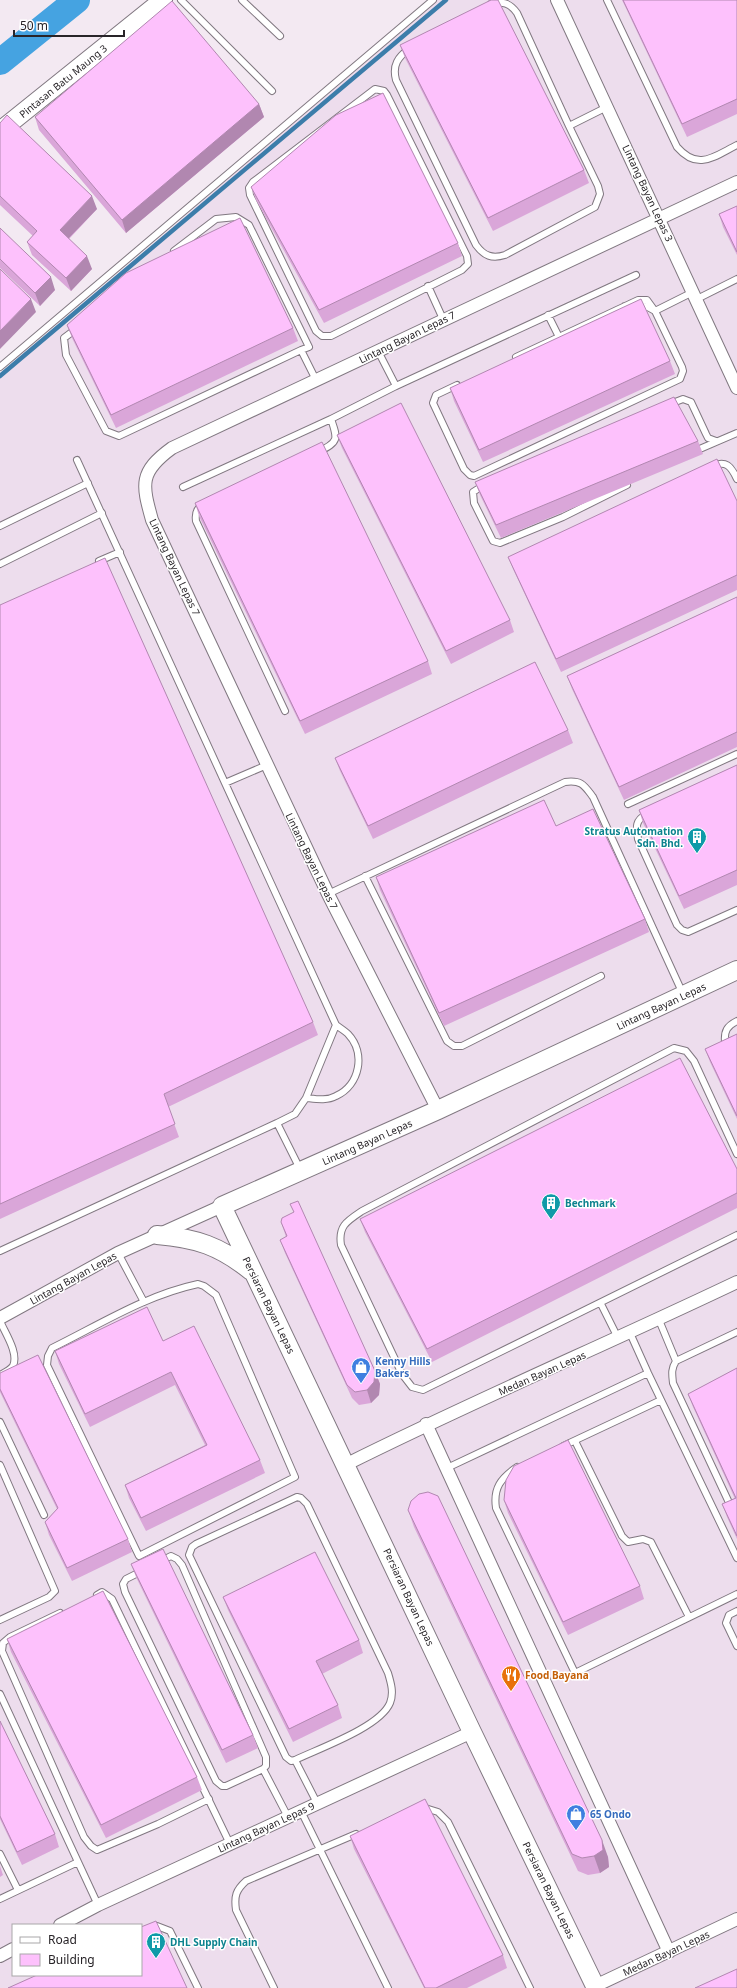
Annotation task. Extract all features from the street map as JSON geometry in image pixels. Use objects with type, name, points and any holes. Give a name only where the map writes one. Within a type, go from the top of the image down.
[{"type":"street","name":"Pintasan Batu Maung 3","points":[[0,131],[163,0]]},
{"type":"street","name":"Lintang Bayan Lepas 3","points":[[557,0],[695,295],[732,365],[737,388]]},
{"type":"street","name":"Lintang Bayan Lepas 7","points":[[438,1110],[328,894],[152,520],[144,493],[147,474],[154,461],[172,448],[443,319],[737,182]]},
{"type":"street","name":"Lintang Bayan Lepas","points":[[0,1318],[118,1253],[438,1110],[737,970]]},
{"type":"street","name":"Persiaran Bayan Lepas","points":[[222,1206],[253,1273],[347,1464],[472,1732],[596,1987]]},
{"type":"street","points":[[157,1235],[183,1237],[209,1244],[232,1256],[253,1273]]},
{"type":"street","name":"Medan Bayan Lepas","points":[[347,1464],[426,1424],[618,1339],[737,1282]]},
{"type":"street","points":[[426,1424],[669,1952]]},
{"type":"street","name":"Lintang Bayan Lepas 9","points":[[62,1924],[98,1905],[472,1732]]},
{"type":"street","name":"Medan Bayan Lepas","points":[[596,1987],[737,1920]]},
{"type":"street","points":[[0,1956],[12,1950]]},
{"type":"lane","points":[[181,0],[272,91]]},
{"type":"lane","points":[[242,0],[280,36]]},
{"type":"lane","points":[[0,367],[434,0]]},
{"type":"lane","points":[[607,0],[677,147],[686,156],[697,160],[710,158],[737,145]]},
{"type":"lane","points":[[414,46],[397,60],[394,74],[476,245],[481,252],[488,256],[497,257],[505,255],[595,207],[600,194],[598,186],[517,13],[513,7],[507,3],[499,2],[485,7]]},
{"type":"lane","points":[[380,89],[384,91],[468,259],[468,264],[462,270],[428,286],[331,336],[322,336],[316,331],[250,195],[250,184],[371,91],[380,89]]},
{"type":"lane","points":[[569,126],[607,107]]},
{"type":"lane","points":[[82,324],[64,338],[66,355],[106,431],[119,436],[309,347],[249,225],[236,217],[216,219],[167,257]]},
{"type":"lane","points":[[183,487],[636,275]]},
{"type":"lane","points":[[655,311],[737,279]]},
{"type":"lane","points":[[428,286],[443,319]]},
{"type":"lane","points":[[461,383],[440,393],[434,399],[433,403],[464,469],[470,475],[474,476],[680,379],[683,371],[650,302],[642,299],[510,360]]},
{"type":"lane","points":[[548,315],[559,337]]},
{"type":"lane","points":[[301,350],[316,380]]},
{"type":"lane","points":[[378,351],[396,386]]},
{"type":"lane","points":[[664,406],[679,400],[687,400],[693,406],[708,438],[716,441]]},
{"type":"lane","points":[[308,456],[334,443],[336,434],[331,419]]},
{"type":"lane","points":[[688,455],[737,432]]},
{"type":"lane","points":[[77,460],[336,1025],[348,1034],[356,1047],[359,1061],[356,1076],[348,1089],[336,1097],[321,1100],[306,1098]]},
{"type":"lane","points":[[703,470],[718,464],[726,464],[732,469],[737,479]]},
{"type":"lane","points":[[490,482],[476,489],[472,496],[493,541],[500,543],[563,516],[633,482]]},
{"type":"lane","points":[[0,526],[88,483]]},
{"type":"lane","points":[[208,502],[197,510],[195,516],[196,522],[285,711]]},
{"type":"lane","points":[[0,564],[102,513]]},
{"type":"lane","points":[[92,565],[120,552]]},
{"type":"lane","points":[[628,804],[737,754]]},
{"type":"lane","points":[[225,783],[267,765]]},
{"type":"lane","points":[[328,894],[565,782],[576,781],[584,784],[593,797],[684,996]]},
{"type":"lane","points":[[654,811],[640,818],[636,826],[638,839],[677,925],[682,930],[688,932],[737,910]]},
{"type":"lane","points":[[366,876],[447,1042],[454,1046],[462,1046],[601,976]]},
{"type":"lane","points":[[725,1042],[724,1035],[727,1028],[737,1021]]},
{"type":"lane","points":[[0,1250],[295,1114],[306,1098],[336,1025]]},
{"type":"lane","points":[[737,1154],[694,1061],[686,1051],[674,1048],[362,1211],[346,1222],[339,1234],[341,1245],[402,1374],[412,1387],[423,1390],[601,1304],[737,1234]]},
{"type":"lane","points":[[276,1123],[301,1172]]},
{"type":"lane","points":[[118,1253],[144,1302]]},
{"type":"lane","points":[[198,1284],[204,1286],[216,1295],[295,1477],[139,1556],[47,1365],[48,1356],[52,1348],[144,1302],[179,1288],[198,1284]]},
{"type":"lane","points":[[601,1304],[618,1339]]},
{"type":"lane","points":[[659,1320],[676,1361]]},
{"type":"lane","points":[[0,1321],[11,1345],[15,1359],[12,1367],[0,1375]]},
{"type":"lane","points":[[734,1514],[673,1383],[672,1367],[676,1361],[737,1332]]},
{"type":"lane","points":[[630,1333],[737,1558]]},
{"type":"lane","points":[[447,1468],[648,1373]]},
{"type":"lane","points":[[555,1450],[661,1400]]},
{"type":"lane","points":[[0,1422],[44,1515]]},
{"type":"lane","points":[[575,1441],[622,1536],[628,1542],[643,1539],[651,1542],[689,1618]]},
{"type":"lane","points":[[522,1464],[504,1476],[499,1483],[494,1496],[496,1508],[575,1673],[737,1594]]},
{"type":"lane","points":[[0,1465],[55,1591],[49,1597],[0,1620]]},
{"type":"lane","points":[[296,1497],[301,1498],[307,1504],[388,1673],[392,1688],[390,1703],[382,1716],[296,1760],[291,1761],[286,1757],[189,1555],[192,1547],[196,1544],[296,1497]]},
{"type":"lane","points":[[171,1556],[177,1558],[182,1565],[266,1757],[266,1766],[263,1769],[226,1786],[222,1786],[216,1781],[125,1592],[123,1584],[126,1579],[171,1556]]},
{"type":"lane","points":[[88,1599],[102,1592],[112,1599],[230,1844]]},
{"type":"lane","points":[[66,1609],[10,1636],[4,1643],[2,1651],[84,1837],[96,1850],[158,1824],[208,1799]]},
{"type":"lane","points":[[737,1611],[729,1615],[726,1623],[737,1646]]},
{"type":"lane","points":[[0,1694],[98,1905]]},
{"type":"lane","points":[[296,1760],[317,1804]]},
{"type":"lane","points":[[263,1769],[288,1817]]},
{"type":"lane","points":[[418,1808],[425,1807],[438,1812],[448,1822],[530,1988]]},
{"type":"lane","points":[[301,1811],[388,1988]]},
{"type":"lane","points":[[274,1988],[236,1910],[234,1899],[238,1888],[246,1881],[362,1831]]},
{"type":"lane","points":[[0,1854],[18,1890]]},
{"type":"lane","points":[[0,1899],[78,1862]]},
{"type":"lane","points":[[142,1933],[157,1926],[170,1931],[198,1988]]},
{"type":"shaded area","points":[[434,0],[737,0],[737,1988],[0,1988],[0,377]]},
{"type":"building","points":[[491,0],[498,0],[584,170],[488,218],[400,45]]},
{"type":"building","points":[[623,0],[737,0],[737,99],[682,124]]},
{"type":"building","points":[[172,1],[259,104],[122,220],[35,117]]},
{"type":"building","points":[[383,93],[458,243],[319,310],[251,187],[336,115]]},
{"type":"building","points":[[7,115],[92,196],[60,230],[87,256],[66,278],[27,242],[37,231],[0,196],[0,123]]},
{"type":"building","points":[[737,206],[737,252],[719,214]]},
{"type":"building","points":[[240,218],[293,328],[111,415],[67,325],[126,273]]},
{"type":"building","points":[[0,228],[51,277],[35,293],[0,259]]},
{"type":"building","points":[[0,269],[31,299],[0,331]]},
{"type":"building","points":[[641,299],[670,361],[479,450],[450,388]]},
{"type":"building","points":[[674,397],[698,441],[496,525],[475,482]]},
{"type":"building","points":[[401,403],[510,620],[446,651],[337,435]]},
{"type":"building","points":[[322,442],[428,661],[300,721],[195,503]]},
{"type":"building","points":[[717,459],[737,501],[737,575],[556,659],[508,557]]},
{"type":"building","points":[[105,558],[313,1022],[164,1094],[175,1124],[0,1204],[0,605]]},
{"type":"building","points":[[737,597],[737,732],[619,787],[567,676]]},
{"type":"building","points":[[535,662],[568,730],[368,826],[335,758]]},
{"type":"building","name":"Stratus Automation Sdn. Bhd.","points":[[737,765],[737,870],[679,896],[639,810]]},
{"type":"building","points":[[544,800],[556,826],[593,809],[645,919],[439,1013],[376,877]]},
{"type":"building","points":[[737,1034],[737,1116],[705,1049]]},
{"type":"building","name":"Bechmark","points":[[680,1058],[737,1169],[737,1193],[427,1349],[360,1219]]},
{"type":"building","points":[[298,1201],[375,1371],[374,1382],[367,1390],[355,1392],[347,1385],[280,1240],[287,1236],[281,1222],[282,1218],[294,1212],[290,1204]]},
{"type":"building","points":[[147,1307],[163,1341],[194,1326],[260,1460],[141,1518],[125,1485],[207,1445],[171,1372],[85,1414],[55,1351]]},
{"type":"building","points":[[38,1355],[128,1539],[67,1568],[45,1522],[58,1508],[0,1389],[0,1373]]},
{"type":"building","points":[[737,1368],[737,1536],[722,1504],[736,1498],[688,1394]]},
{"type":"building","points":[[568,1440],[640,1586],[563,1622],[504,1500],[506,1480],[514,1466]]},
{"type":"building","name":"Food Bayana","points":[[428,1492],[438,1496],[602,1840],[603,1850],[594,1856],[582,1858],[572,1854],[408,1510],[411,1501],[419,1494]]},
{"type":"building","points":[[163,1549],[253,1735],[222,1750],[131,1564]]},
{"type":"building","points":[[315,1552],[359,1640],[316,1661],[338,1705],[289,1729],[223,1597]]},
{"type":"building","points":[[103,1591],[197,1777],[101,1825],[7,1639]]},
{"type":"building","points":[[0,1721],[55,1834],[17,1852],[0,1816]]},
{"type":"building","points":[[425,1799],[503,1955],[436,1988],[425,1988],[350,1836]]},
{"type":"building","name":"DHL Supply Chain","points":[[156,1921],[187,1988],[8,1988],[35,1976],[142,1976],[142,1927]]},
{"type":"building","points":[[737,1969],[737,1988],[695,1988]]},
{"type":"waterway","points":[[0,62],[77,0]]},
{"type":"waterway","points":[[0,376],[446,0]]},
{"type":"place","name":"Stratus Automation Sdn. Bhd.","points":[[697,854]]},
{"type":"place","name":"Bechmark","points":[[551,1220]]},
{"type":"place","name":"Kenny Hills Bakers","points":[[361,1384]]},
{"type":"place","name":"Food Bayana","points":[[511,1692]]},
{"type":"place","name":"65 Ondo","points":[[576,1831]]},
{"type":"place","name":"DHL Supply Chain","points":[[156,1959]]}]
